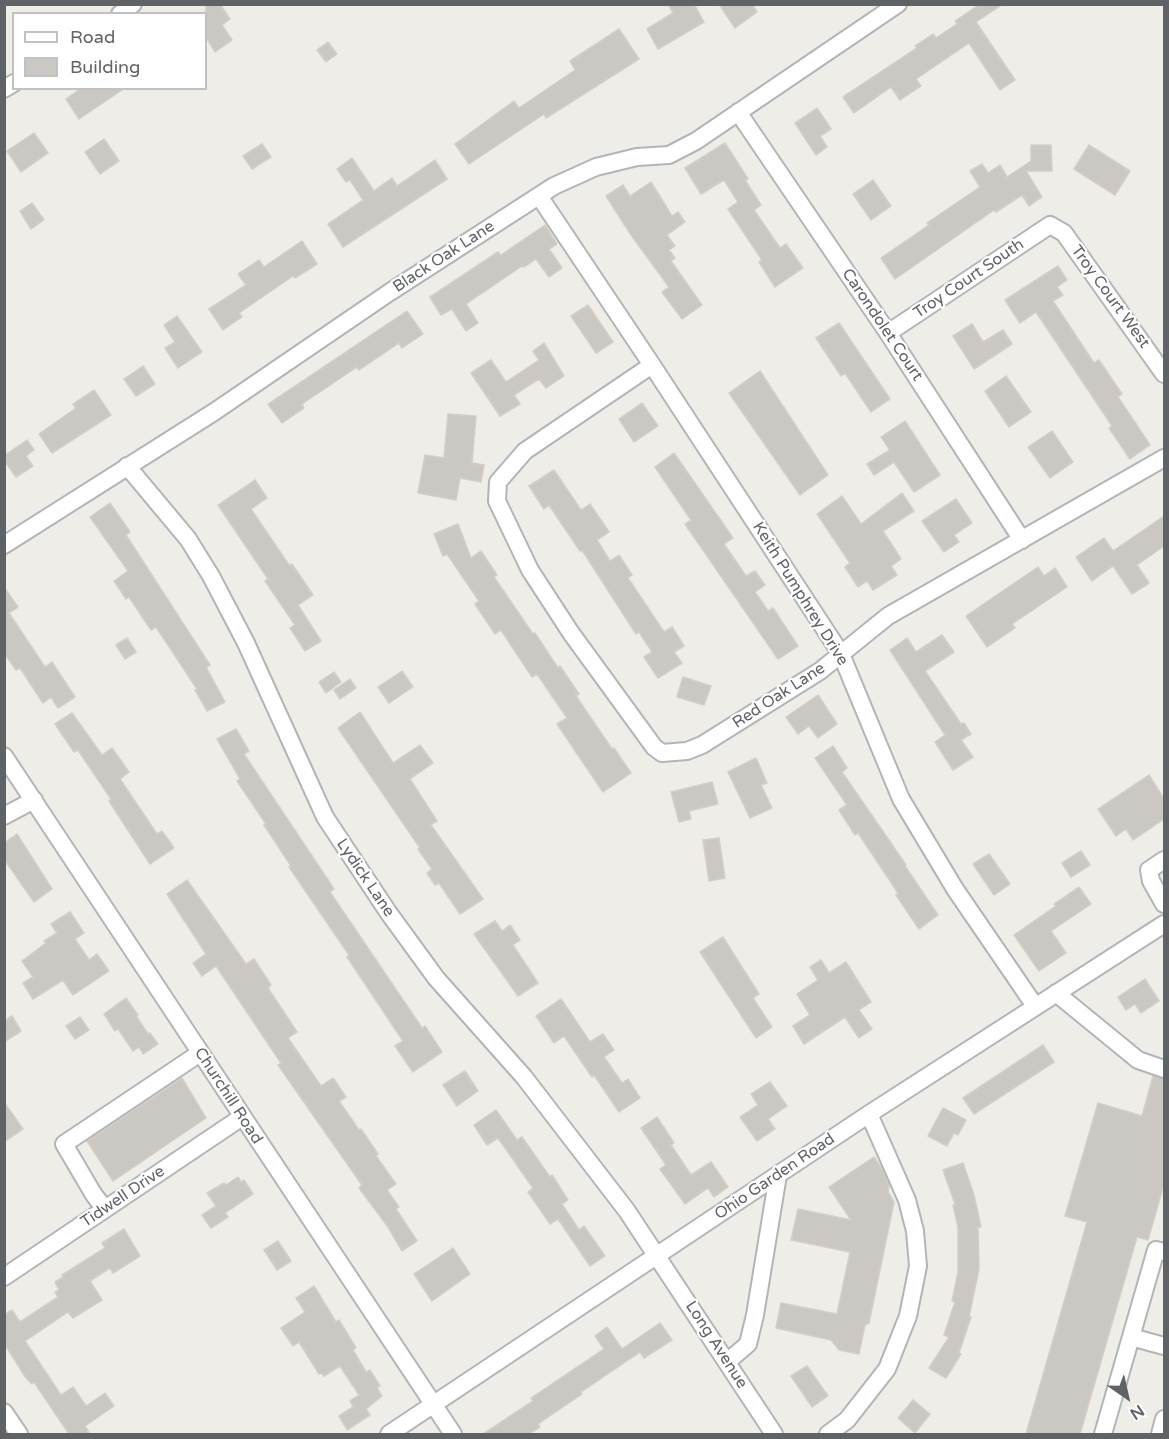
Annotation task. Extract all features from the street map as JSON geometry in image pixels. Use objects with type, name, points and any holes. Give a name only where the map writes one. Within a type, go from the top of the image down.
[{"type":"street","name":"Black Oak Lane","points":[[4,545],[214,412],[390,292],[554,186],[596,167],[637,157],[669,155],[696,141],[898,4]]},
{"type":"street","name":"Carondolet Court","points":[[738,112],[888,333],[1022,540]]},
{"type":"street","name":"Keith Pumphrey Drive","points":[[538,196],[652,365],[841,654],[901,799],[955,889],[1035,1006]]},
{"type":"street","name":"Troy Court South","points":[[888,333],[1050,225]]},
{"type":"street","name":"Troy Court West","points":[[1050,225],[1064,233],[1164,374]]},
{"type":"street","name":"Red Oak Lane","points":[[652,365],[525,451],[498,482],[497,501],[530,570],[654,747],[662,753],[687,751],[702,745],[820,671],[888,616],[1164,458]]},
{"type":"street","name":"Lydick Lane","points":[[127,466],[188,539],[211,576],[246,643],[325,816],[388,912],[436,978],[531,1086],[627,1211],[657,1256]]},
{"type":"street","name":"Churchill Road","points":[[4,756],[453,1434]]},
{"type":"street","points":[[4,816],[34,800]]},
{"type":"street","points":[[1164,860],[1149,870],[1151,881],[1164,904]]},
{"type":"street","name":"Ohio Garden Road","points":[[389,1434],[869,1114],[1164,924]]},
{"type":"street","points":[[1056,993],[1138,1060],[1164,1070]]},
{"type":"street","points":[[105,1209],[94,1195],[64,1144],[200,1053]]},
{"type":"street","points":[[828,1434],[847,1420],[887,1369],[908,1316],[918,1266],[915,1231],[907,1200],[869,1114]]},
{"type":"street","name":"Tidwell Drive","points":[[4,1277],[242,1117]]},
{"type":"street","points":[[727,1362],[748,1344],[778,1175]]},
{"type":"street","points":[[1103,1434],[1156,1250],[1164,1252]]},
{"type":"street","name":"Long Avenue","points":[[657,1256],[774,1434]]},
{"type":"street","points":[[1131,1337],[1164,1346]]},
{"type":"street","points":[[4,1412],[19,1434]]},
{"type":"street","points":[[1160,1434],[1164,1419]]},
{"type":"building","points":[[206,4],[220,4],[230,19],[222,25],[232,40],[215,52],[207,39]]},
{"type":"building","points":[[668,4],[694,4],[704,22],[658,49],[647,29],[673,13]]},
{"type":"building","points":[[719,4],[752,4],[757,12],[735,28]]},
{"type":"building","points":[[980,4],[1003,4],[976,22],[1015,80],[1000,90],[969,43],[916,79],[921,86],[900,100],[891,87],[854,113],[843,97],[917,48],[915,46],[933,34],[936,38],[957,24],[955,21]]},
{"type":"building","points":[[619,29],[639,59],[546,118],[544,114],[469,164],[455,144],[514,101],[519,108],[575,70],[570,61]]},
{"type":"building","points":[[328,42],[337,54],[326,62],[317,50]]},
{"type":"building","points":[[78,90],[122,90],[79,119],[66,99]]},
{"type":"building","points":[[817,108],[831,129],[820,136],[827,147],[816,155],[795,123]]},
{"type":"building","points":[[34,133],[48,153],[21,172],[7,151]]},
{"type":"building","points":[[104,139],[119,161],[100,174],[85,152]]},
{"type":"building","points":[[725,143],[748,179],[745,180],[761,205],[754,210],[780,248],[786,244],[803,268],[775,287],[759,262],[762,260],[728,209],[738,202],[724,180],[701,194],[685,168]]},
{"type":"building","points":[[262,144],[271,157],[252,169],[243,156]]},
{"type":"building","points":[[1031,145],[1051,145],[1052,171],[1026,171],[1042,197],[1029,206],[1022,195],[996,212],[994,210],[895,279],[881,258],[980,187],[970,171],[982,164],[988,173],[1000,165],[1007,177],[1031,161]]},
{"type":"building","points":[[1089,145],[1130,171],[1115,195],[1074,169]]},
{"type":"building","points":[[352,158],[374,191],[392,178],[397,186],[435,160],[447,179],[343,247],[328,224],[363,200],[350,180],[346,182],[337,169]]},
{"type":"building","points":[[873,180],[891,206],[871,220],[853,194]]},
{"type":"building","points":[[651,182],[672,216],[678,212],[685,222],[667,235],[675,246],[669,250],[675,258],[671,261],[702,305],[682,319],[662,292],[669,287],[606,196],[623,185],[630,196]]},
{"type":"building","points":[[32,203],[44,220],[31,229],[20,211]]},
{"type":"building","points":[[545,225],[557,244],[549,249],[562,268],[549,277],[536,259],[522,266],[466,304],[478,323],[466,331],[452,309],[441,315],[430,297],[498,252],[501,255]]},
{"type":"building","points":[[302,241],[317,264],[295,278],[293,276],[239,313],[242,317],[223,330],[209,309],[246,285],[238,274],[259,260],[264,267]]},
{"type":"building","points":[[1058,266],[1067,280],[1057,287],[1063,295],[1053,301],[1094,363],[1099,360],[1122,394],[1118,397],[1150,445],[1130,459],[1109,428],[1112,426],[1036,312],[1020,323],[1005,300]]},
{"type":"building","points":[[588,305],[613,342],[596,353],[571,316]]},
{"type":"building","points":[[407,311],[423,334],[402,348],[399,343],[359,370],[357,367],[302,404],[304,408],[282,423],[268,404]]},
{"type":"building","points":[[177,316],[202,352],[178,368],[165,348],[175,342],[164,325]]},
{"type":"building","points":[[839,323],[890,399],[871,412],[845,373],[841,376],[816,338]]},
{"type":"building","points":[[972,324],[983,342],[1003,330],[1012,344],[974,369],[953,336]]},
{"type":"building","points":[[544,343],[564,376],[546,388],[539,379],[514,395],[520,404],[500,416],[471,373],[491,360],[506,382],[539,360],[533,351]]},
{"type":"building","points":[[143,366],[155,384],[136,396],[124,379]]},
{"type":"building","points":[[760,371],[828,475],[800,495],[729,393]]},
{"type":"building","points":[[1006,376],[1031,412],[1009,427],[985,391]]},
{"type":"building","points":[[94,390],[111,415],[52,453],[39,434],[76,408],[73,404]]},
{"type":"building","points":[[642,403],[658,426],[634,442],[619,419]]},
{"type":"building","points":[[448,414],[476,416],[472,463],[484,465],[481,482],[460,478],[456,500],[418,493],[425,455],[444,458]]},
{"type":"building","points":[[905,421],[940,475],[914,492],[894,462],[874,475],[867,464],[890,450],[881,437]]},
{"type":"building","points":[[1052,431],[1073,462],[1050,478],[1028,447]]},
{"type":"building","points":[[27,440],[34,450],[26,456],[33,466],[16,477],[4,460],[4,456]]},
{"type":"building","points":[[674,453],[733,538],[724,544],[746,576],[755,571],[765,585],[755,592],[768,611],[773,608],[798,646],[778,659],[685,524],[691,520],[655,467]]},
{"type":"building","points":[[554,470],[581,510],[590,504],[609,532],[597,540],[610,561],[619,555],[632,575],[628,578],[664,632],[672,627],[684,646],[674,652],[682,663],[658,678],[644,657],[652,652],[639,632],[636,634],[582,550],[580,551],[549,505],[544,509],[529,486]]},
{"type":"building","points":[[255,480],[267,498],[251,509],[289,565],[292,564],[313,595],[298,605],[321,641],[305,651],[290,628],[295,625],[265,581],[268,579],[218,505]]},
{"type":"building","points":[[902,493],[914,511],[883,531],[901,559],[891,566],[897,575],[873,590],[867,581],[858,587],[845,567],[850,563],[817,514],[842,496],[861,524]]},
{"type":"building","points":[[956,499],[972,523],[954,535],[959,542],[944,552],[922,521]]},
{"type":"building","points":[[110,503],[130,532],[126,535],[210,665],[206,667],[225,702],[207,711],[195,690],[197,689],[156,627],[151,630],[129,597],[126,599],[114,581],[128,571],[90,517]]},
{"type":"building","points":[[1164,516],[1164,546],[1137,565],[1149,583],[1132,594],[1113,566],[1092,581],[1076,557],[1104,538],[1113,551]]},
{"type":"building","points":[[458,524],[471,558],[481,551],[497,575],[494,577],[558,668],[560,666],[579,694],[576,696],[631,773],[603,792],[557,724],[567,718],[537,674],[532,677],[501,630],[495,634],[475,604],[479,601],[447,554],[443,556],[434,534]]},
{"type":"building","points":[[1038,567],[1044,576],[1055,568],[1067,587],[1012,624],[1015,628],[987,647],[966,616]]},
{"type":"building","points":[[4,587],[18,607],[9,613],[45,667],[52,662],[75,697],[58,708],[51,697],[43,703],[20,668],[16,670],[4,653]]},
{"type":"building","points":[[942,635],[954,652],[925,671],[961,724],[964,723],[971,734],[961,740],[973,757],[953,770],[935,742],[945,735],[890,650],[907,638],[916,652]]},
{"type":"building","points":[[127,638],[136,652],[125,659],[116,645]]},
{"type":"building","points":[[402,671],[413,687],[389,703],[378,687]]},
{"type":"building","points":[[334,672],[341,682],[326,693],[319,682]]},
{"type":"building","points":[[683,677],[711,686],[704,705],[677,697]]},
{"type":"building","points":[[350,679],[356,688],[340,699],[334,690]]},
{"type":"building","points":[[818,695],[837,724],[818,738],[809,726],[798,734],[786,717]]},
{"type":"building","points":[[360,712],[393,763],[420,745],[433,763],[410,779],[437,821],[431,825],[483,899],[460,914],[439,883],[435,885],[427,873],[432,869],[418,849],[420,848],[338,728]]},
{"type":"building","points":[[72,713],[102,755],[112,748],[129,772],[120,779],[157,834],[162,831],[174,848],[150,864],[78,750],[74,752],[55,724]]},
{"type":"building","points":[[236,729],[249,751],[244,754],[334,889],[330,892],[422,1028],[425,1026],[442,1052],[413,1072],[395,1046],[403,1041],[347,957],[349,955],[289,867],[291,866],[264,825],[266,824],[237,781],[240,779],[217,739]]},
{"type":"building","points":[[833,746],[847,768],[842,772],[938,915],[919,929],[858,833],[855,835],[839,810],[847,805],[815,758]]},
{"type":"building","points":[[756,758],[767,783],[761,785],[772,808],[750,818],[728,772]]},
{"type":"building","points":[[1149,775],[1164,799],[1164,819],[1133,840],[1126,829],[1116,836],[1098,809]]},
{"type":"building","points":[[712,782],[718,804],[689,811],[691,819],[679,822],[671,792]]},
{"type":"building","points":[[17,834],[52,889],[34,902],[4,859],[4,843]]},
{"type":"building","points":[[719,838],[725,878],[709,881],[703,840]]},
{"type":"building","points":[[1081,851],[1090,865],[1071,877],[1062,863]]},
{"type":"building","points":[[989,854],[1010,884],[994,895],[973,864]]},
{"type":"building","points":[[187,880],[246,964],[254,959],[271,985],[268,988],[297,1032],[288,1038],[321,1086],[333,1078],[346,1097],[339,1101],[359,1130],[361,1129],[378,1154],[376,1156],[396,1184],[387,1190],[399,1207],[396,1209],[417,1241],[402,1251],[388,1227],[359,1188],[362,1185],[278,1065],[281,1063],[216,966],[202,976],[193,963],[206,954],[167,894]]},
{"type":"building","points":[[1079,887],[1091,904],[1051,931],[1066,953],[1039,971],[1014,935]]},
{"type":"building","points":[[70,912],[84,933],[75,939],[89,960],[97,954],[109,971],[73,995],[63,980],[33,999],[23,983],[33,977],[22,961],[46,943],[44,941],[57,933],[51,924]]},
{"type":"building","points":[[495,921],[502,931],[510,925],[520,940],[513,945],[538,983],[518,996],[474,934]]},
{"type":"building","points":[[723,937],[759,994],[753,998],[772,1027],[756,1038],[700,952]]},
{"type":"building","points":[[821,960],[829,973],[846,962],[871,1002],[859,1010],[872,1029],[859,1038],[845,1017],[804,1044],[793,1026],[810,1015],[797,994],[818,980],[810,967]]},
{"type":"building","points":[[1145,979],[1159,1001],[1141,1013],[1135,1004],[1126,1010],[1118,997]]},
{"type":"building","points":[[126,998],[148,1034],[150,1033],[158,1044],[143,1054],[139,1047],[133,1051],[118,1029],[115,1031],[104,1014]]},
{"type":"building","points":[[561,999],[590,1042],[603,1034],[614,1050],[604,1057],[622,1083],[628,1079],[640,1098],[619,1112],[564,1036],[554,1043],[536,1016]]},
{"type":"building","points":[[12,1016],[21,1031],[4,1042],[4,1021]]},
{"type":"building","points":[[80,1017],[89,1030],[75,1039],[66,1026]]},
{"type":"building","points":[[1043,1045],[1054,1062],[974,1114],[963,1098]]},
{"type":"building","points":[[465,1071],[478,1091],[457,1106],[443,1085]]},
{"type":"building","points":[[1153,1076],[1164,1079],[1164,1184],[1148,1240],[1137,1237],[1080,1434],[1026,1434],[1087,1222],[1065,1216],[1098,1103],[1142,1116]]},
{"type":"building","points":[[182,1078],[206,1118],[113,1181],[87,1141]]},
{"type":"building","points":[[770,1082],[787,1106],[768,1119],[775,1129],[757,1141],[740,1117],[758,1105],[751,1094]]},
{"type":"building","points":[[4,1102],[23,1129],[4,1142]]},
{"type":"building","points":[[943,1108],[966,1120],[958,1135],[954,1133],[947,1146],[928,1136]]},
{"type":"building","points":[[496,1110],[517,1140],[522,1137],[550,1177],[552,1175],[568,1200],[562,1204],[579,1230],[584,1226],[605,1256],[590,1266],[558,1219],[550,1224],[528,1192],[533,1188],[498,1138],[487,1145],[474,1125]]},
{"type":"building","points":[[657,1117],[674,1143],[671,1145],[691,1175],[711,1162],[728,1187],[714,1197],[708,1188],[685,1204],[660,1169],[666,1165],[641,1128]]},
{"type":"building","points":[[874,1157],[882,1169],[889,1186],[888,1192],[894,1202],[869,1323],[865,1325],[859,1354],[839,1350],[831,1340],[776,1328],[781,1303],[837,1314],[850,1252],[791,1240],[798,1209],[851,1220],[829,1187]]},
{"type":"building","points":[[963,1163],[974,1195],[981,1227],[978,1227],[979,1269],[969,1317],[971,1317],[959,1353],[961,1354],[946,1378],[929,1368],[949,1337],[944,1335],[955,1302],[952,1301],[958,1272],[958,1227],[953,1205],[955,1204],[943,1170]]},
{"type":"building","points":[[238,1177],[241,1182],[244,1180],[253,1194],[225,1213],[228,1217],[211,1228],[202,1215],[216,1206],[207,1193]]},
{"type":"building","points":[[124,1229],[140,1256],[113,1273],[110,1268],[90,1281],[102,1300],[73,1318],[68,1312],[25,1341],[61,1395],[73,1387],[86,1406],[105,1393],[114,1406],[85,1426],[90,1434],[69,1434],[34,1382],[32,1384],[26,1378],[4,1343],[4,1315],[12,1310],[20,1322],[58,1297],[55,1292],[59,1290],[55,1282],[63,1277],[62,1275],[105,1248],[102,1243]]},
{"type":"building","points":[[278,1241],[291,1261],[277,1270],[264,1250]]},
{"type":"building","points":[[453,1248],[470,1274],[432,1301],[414,1274]]},
{"type":"building","points":[[314,1286],[336,1322],[339,1320],[347,1333],[356,1348],[353,1350],[366,1372],[370,1370],[380,1386],[377,1388],[382,1396],[366,1409],[370,1415],[347,1430],[339,1416],[353,1407],[350,1401],[359,1395],[340,1366],[324,1376],[319,1374],[299,1342],[293,1346],[281,1328],[305,1312],[296,1298]]},
{"type":"building","points":[[660,1323],[672,1340],[644,1358],[640,1352],[581,1392],[582,1394],[538,1424],[540,1427],[529,1434],[483,1434],[533,1401],[531,1398],[604,1349],[595,1336],[607,1327],[622,1349]]},
{"type":"building","points":[[807,1366],[828,1396],[812,1407],[791,1376]]},
{"type":"building","points":[[913,1400],[930,1414],[915,1433],[898,1418]]}]
